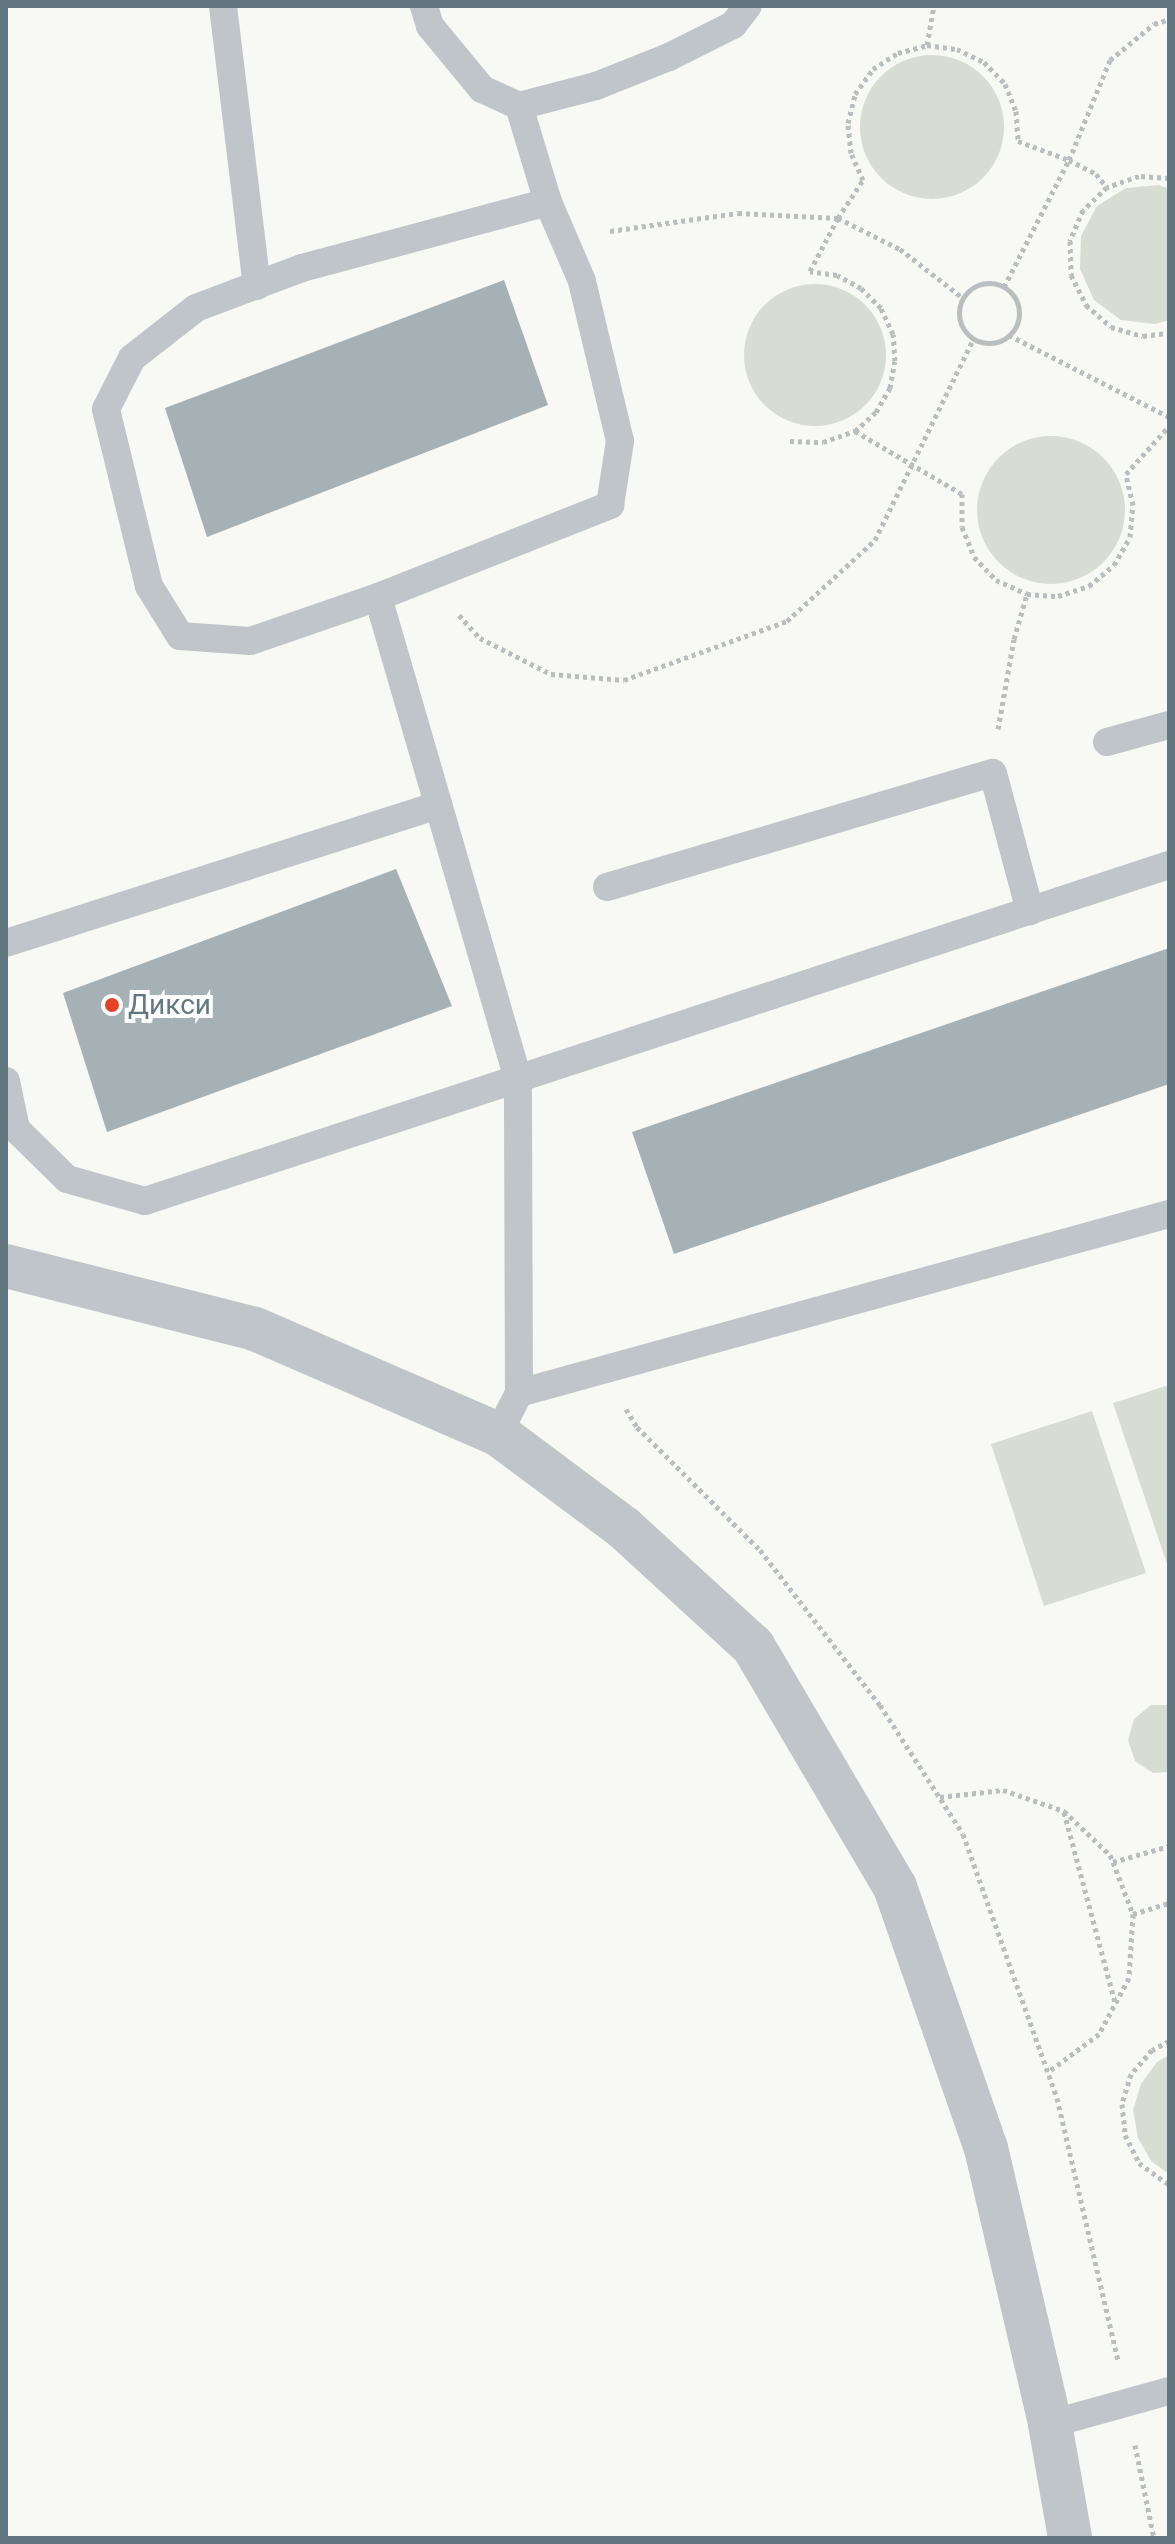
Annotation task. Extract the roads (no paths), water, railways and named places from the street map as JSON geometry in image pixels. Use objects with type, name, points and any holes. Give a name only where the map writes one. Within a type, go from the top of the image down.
[{"type":"street","points":[[6,1266],[255,1329],[498,1434],[624,1528],[753,1646],[895,1887],[986,2148],[1050,2424],[1070,2538]]},
{"type":"lane","points":[[223,6],[257,286]]},
{"type":"lane","points":[[424,6],[430,26],[482,89],[519,106],[596,86],[669,57],[733,25],[748,6]]},
{"type":"lane","points":[[519,106],[548,202],[582,281],[620,441],[610,505],[378,597],[250,641],[180,636],[149,586],[106,409],[132,358],[196,308],[302,268],[548,202]]},
{"type":"lane","points":[[378,597],[518,1079],[519,1393],[498,1434]]},
{"type":"lane","points":[[1107,742],[1169,725]]},
{"type":"lane","points":[[607,887],[993,773],[1030,911]]},
{"type":"lane","points":[[6,943],[439,805]]},
{"type":"lane","points":[[6,1081],[16,1129],[67,1179],[145,1201],[1169,865]]},
{"type":"lane","points":[[519,1393],[1169,1214]]},
{"type":"lane","points":[[1050,2424],[1169,2391]]},
{"type":"place","name":"Дикси","points":[[112,1005]]}]
